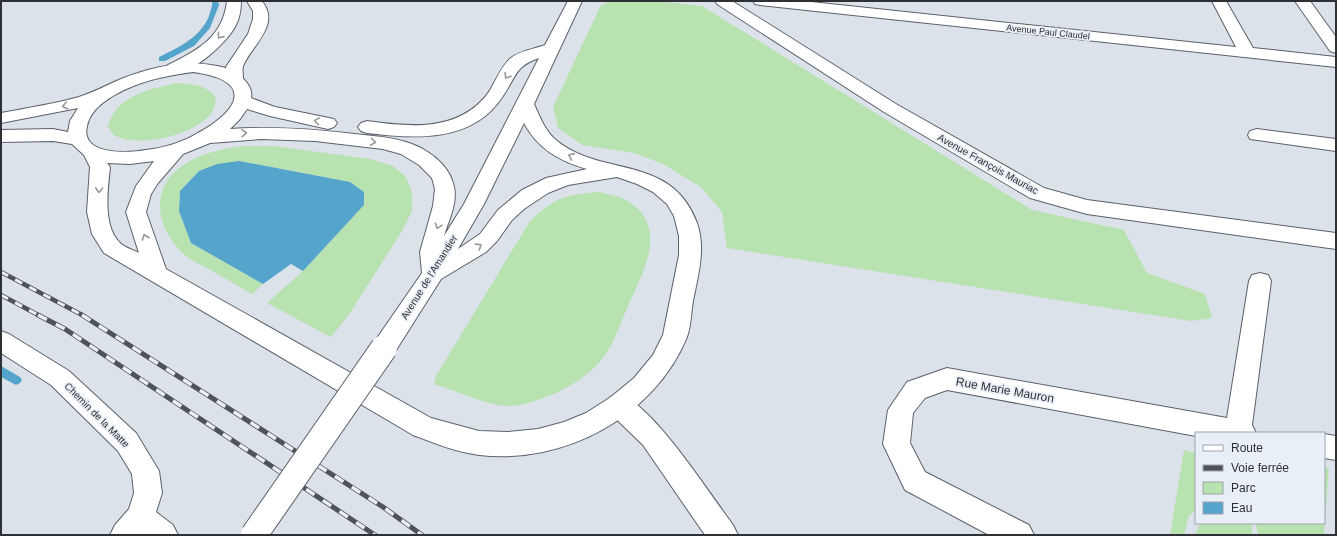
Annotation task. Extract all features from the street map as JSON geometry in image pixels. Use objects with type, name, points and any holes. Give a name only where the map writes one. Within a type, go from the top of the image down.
[{"type":"main road","points":[[174,69],[194,59],[215,42],[227,27],[232,16],[234,1]]},
{"type":"main road","points":[[235,78],[234,67],[255,34],[260,21],[261,10],[254,1]]},
{"type":"main road","name":"Avenue de l'Amandier","points":[[254,535],[433,274],[474,204],[575,1]]},
{"type":"main road","name":"Avenue François Mauriac","points":[[722,1],[890,108],[1037,193],[1087,207],[1336,241]]},
{"type":"main road","name":"Avenue Paul Claudel","points":[[760,1],[802,3],[1336,62]]},
{"type":"main road","points":[[1219,1],[1248,53]]},
{"type":"main road","points":[[1302,1],[1336,48]]},
{"type":"main road","points":[[243,101],[270,111],[330,123],[383,130],[420,131],[448,128],[468,121],[482,111],[492,100],[517,62],[550,49]]},
{"type":"main road","points":[[1,136],[53,135],[85,146],[109,157],[130,158],[153,156],[176,150],[205,138],[223,126],[236,113],[243,101],[244,94],[242,85],[235,78],[225,72],[210,68],[174,69],[149,74],[124,83],[103,96],[89,106],[80,118],[76,129],[85,146],[100,167],[97,212],[103,234],[112,248],[299,354],[422,427],[456,439],[481,443],[513,444],[541,441],[562,435],[596,420],[645,385],[662,361],[675,335],[689,264],[691,234],[683,214],[670,196],[656,185],[621,172],[574,158],[554,149],[535,128],[525,104]]},
{"type":"main road","points":[[1,118],[72,104],[103,96]]},
{"type":"main road","points":[[205,138],[248,132],[300,133],[402,147],[424,157],[443,182],[444,199],[430,250],[433,274],[485,242],[504,216],[524,198],[547,183],[584,175],[621,172]]},
{"type":"main road","points":[[1257,135],[1336,145]]},
{"type":"main road","points":[[157,274],[136,213],[147,183],[158,167],[176,150]]},
{"type":"main road","name":"Rue Marie Mauron","points":[[1241,432],[1260,281]]},
{"type":"main road","name":"Chemin de la Matte","points":[[1,341],[60,378],[127,442],[145,471],[148,493],[132,526]]},
{"type":"main road","name":"Rue Marie Mauron","points":[[1019,535],[915,481],[896,444],[901,410],[916,390],[947,379],[1236,432]]},
{"type":"main road","points":[[619,405],[652,437],[723,535]]},
{"type":"main road","points":[[1325,446],[1336,448]]},
{"type":"main road","points":[[132,526],[163,535]]},
{"type":"green space","points":[[611,1],[657,1],[702,6],[1032,210],[1124,230],[1147,273],[1205,294],[1212,318],[1191,321],[727,248],[722,212],[701,187],[663,164],[634,153],[582,145],[558,128],[553,107],[601,5]]},
{"type":"green space","points":[[176,83],[192,84],[207,89],[211,92],[215,96],[215,105],[210,115],[187,131],[172,136],[141,141],[127,140],[116,136],[108,127],[117,108],[125,101],[155,88]]},
{"type":"green space","points":[[242,146],[274,146],[370,159],[393,166],[406,177],[412,192],[412,211],[402,231],[350,313],[331,337],[267,303],[303,271],[364,205],[364,192],[350,182],[239,161],[199,171],[180,191],[179,211],[191,243],[263,284],[252,294],[188,258],[176,246],[162,222],[160,209],[161,197],[165,185],[173,174],[191,160],[205,154]]},
{"type":"green space","points":[[599,192],[622,198],[637,209],[646,221],[650,234],[650,248],[641,277],[615,337],[607,352],[597,365],[579,380],[558,392],[535,401],[513,406],[484,402],[434,384],[436,376],[530,221],[554,202],[561,199],[577,194]]},
{"type":"green space","points":[[1184,450],[1195,453],[1195,512],[1189,515],[1184,535],[1170,535]]},
{"type":"green space","points":[[1325,468],[1329,468],[1325,522]]},
{"type":"green space","points":[[1200,524],[1252,524],[1252,535],[1195,535]]},
{"type":"green space","points":[[1256,524],[1325,524],[1324,535],[1258,535]]},
{"type":"water","points":[[239,161],[350,182],[364,192],[364,205],[303,271],[291,264],[263,284],[191,243],[179,211],[180,191],[199,171],[217,164]]},
{"type":"waterway","points":[[162,59],[191,44],[208,27],[216,5],[215,1]]},
{"type":"waterway","points":[[1,371],[16,380]]},
{"type":"railway","points":[[1,272],[84,316]]},
{"type":"railway","points":[[1,295],[40,316]]},
{"type":"railway","points":[[38,315],[65,329],[375,535]]},
{"type":"railway","points":[[82,315],[383,507],[422,535]]}]
